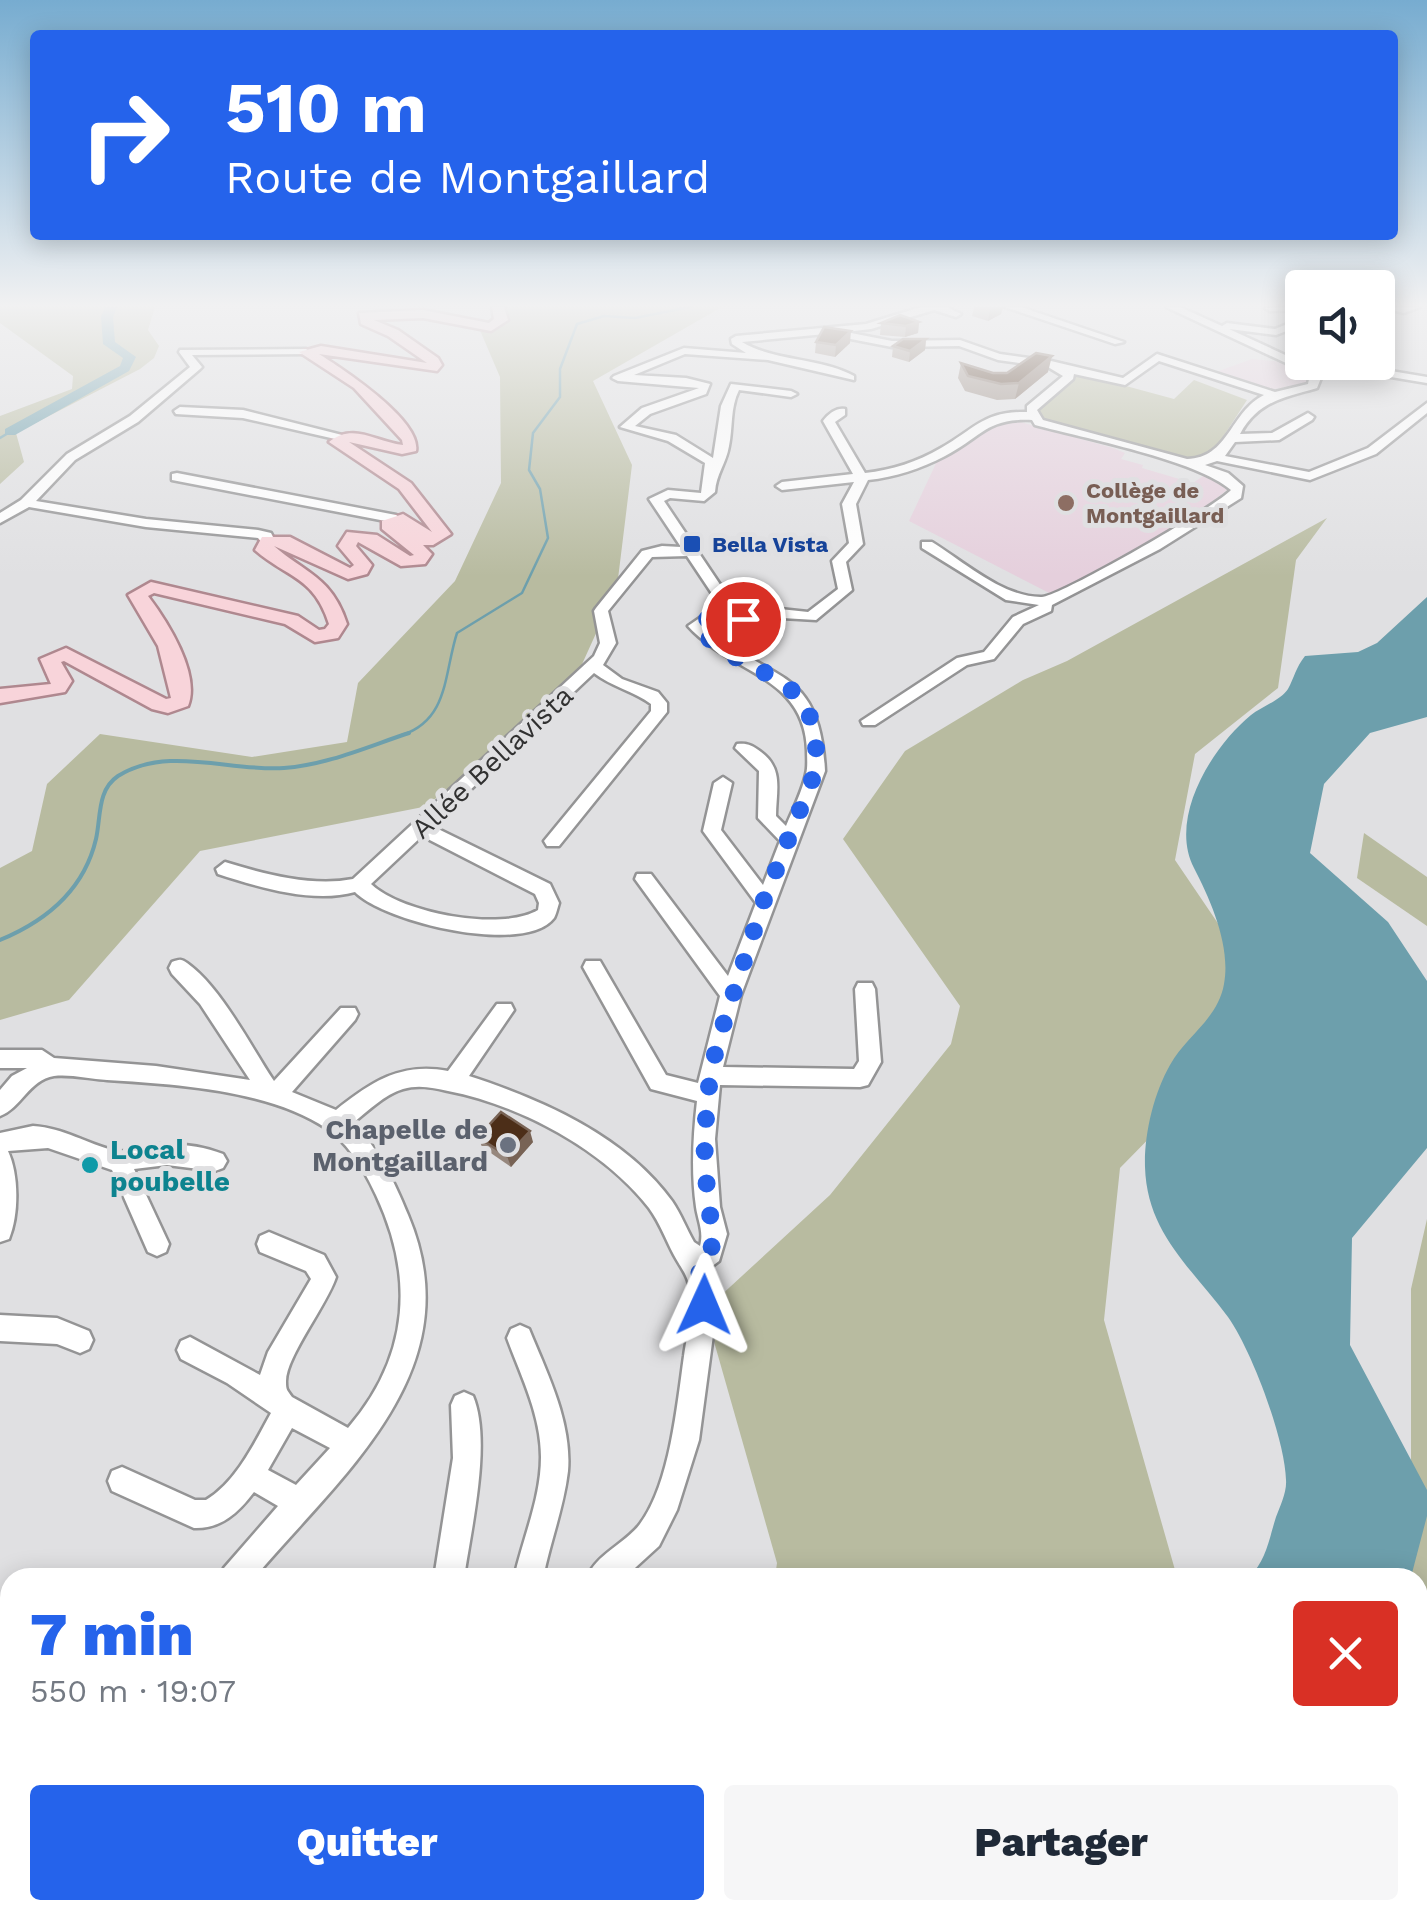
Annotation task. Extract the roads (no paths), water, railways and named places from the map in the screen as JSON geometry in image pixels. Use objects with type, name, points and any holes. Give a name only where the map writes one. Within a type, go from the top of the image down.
[{"type":"main road","points":[[0,697],[22,689],[58,688],[62,681],[50,659],[66,654],[159,704],[174,706],[182,697],[180,688],[156,620],[137,595],[150,586],[292,620],[316,636],[330,634],[338,624],[318,584],[307,573],[264,550],[268,541],[284,540],[342,572],[353,574],[363,565],[346,546],[353,536],[371,539],[407,562],[418,560],[423,554],[388,524],[396,519],[411,524],[427,540],[442,534],[405,486],[375,463],[337,442],[344,436],[398,452],[413,445],[370,397]]},
{"type":"street","points":[[0,532],[70,457],[134,419],[161,397]]},
{"type":"street","points":[[688,397],[646,412],[626,426],[684,444],[706,456],[713,468]]},
{"type":"street","points":[[728,397],[721,456],[704,498],[668,494],[656,499],[716,588],[748,618]]},
{"type":"street","points":[[1032,416],[1031,409],[1046,397]]},
{"type":"street","points":[[1214,460],[1250,410],[1276,397]]},
{"type":"street","points":[[180,411],[237,414],[344,436]]},
{"type":"street","points":[[841,412],[829,422],[862,479]]},
{"type":"street","points":[[782,486],[862,479],[919,465],[1001,415],[1032,416],[1044,424],[1187,463],[1235,483],[1236,495],[1155,546],[1048,602],[1011,597],[928,545]]},
{"type":"street","points":[[1187,463],[1214,460],[1310,476],[1372,451],[1423,415]]},
{"type":"street","points":[[1231,438],[1275,438],[1308,416]]},
{"type":"street","points":[[1214,460],[1223,476]]},
{"type":"street","points":[[177,478],[396,519]]},
{"type":"street","points":[[698,1262],[710,1253],[715,1234],[708,1207],[704,1140],[709,1086],[731,995],[816,770],[818,736],[810,710],[794,691],[696,626],[704,619],[764,620],[780,613],[811,617],[842,594],[846,586],[839,561],[855,547],[849,504],[862,479]]},
{"type":"street","points":[[0,520],[26,503],[146,523],[258,534],[268,541]]},
{"type":"street","name":"Allée Bellavista","points":[[359,884],[594,666],[608,643],[601,620],[605,602],[646,554],[662,550],[690,552]]},
{"type":"street","points":[[869,721],[962,660],[990,656],[1017,619],[1028,611],[1048,607],[1048,602]]},
{"type":"street","points":[[553,841],[659,712],[659,702],[652,696],[616,683],[594,666]]},
{"type":"street","points":[[743,748],[769,770],[772,786],[767,818],[788,838]]},
{"type":"street","points":[[724,783],[712,830],[764,900]]},
{"type":"street","points":[[225,869],[240,875],[331,888],[359,884],[384,904],[432,918],[509,927],[530,926],[546,914],[550,903],[543,890],[421,828]]},
{"type":"street","points":[[644,879],[731,995]]},
{"type":"street","points":[[593,967],[659,1082],[709,1086],[860,1078],[870,1062],[864,989]]},
{"type":"street","points":[[179,968],[207,998],[273,1094]]},
{"type":"street","points":[[452,1082],[504,1010]]},
{"type":"street","points":[[273,1094],[348,1014]]},
{"type":"street","points":[[0,1059],[42,1059],[48,1067]]},
{"type":"street","points":[[0,1106],[20,1083],[48,1067],[273,1094],[310,1106],[336,1122],[356,1141],[390,1200],[410,1247],[416,1286],[412,1331],[397,1376],[385,1401],[351,1444],[243,1568]]},
{"type":"street","points":[[336,1122],[381,1090],[408,1078],[452,1082],[539,1110],[588,1138],[638,1178],[674,1225],[681,1248],[698,1262],[704,1305],[685,1440],[663,1510],[649,1536],[613,1568]]},
{"type":"street","points":[[0,1143],[27,1135],[52,1136],[120,1164],[157,1244]]},
{"type":"street","points":[[120,1164],[136,1158],[184,1155],[215,1161]]},
{"type":"street","points":[[0,1158],[4,1201],[0,1231]]},
{"type":"street","points":[[270,1244],[315,1263],[324,1277],[318,1296],[271,1373],[270,1391],[284,1407]]},
{"type":"street","points":[[0,1328],[56,1331],[80,1340]]},
{"type":"street","points":[[520,1338],[549,1418],[554,1444],[554,1472],[530,1568]]},
{"type":"street","points":[[190,1350],[351,1444]]},
{"type":"street","points":[[450,1568],[467,1458],[464,1406]]},
{"type":"street","points":[[122,1481],[203,1518],[223,1510],[248,1474],[284,1407]]},
{"type":"street","points":[[248,1474],[299,1502]]},
{"type":"water","points":[[1427,597],[1427,717],[1370,733],[1324,784],[1310,853],[1388,922],[1427,981],[1427,1148],[1352,1238],[1350,1345],[1427,1490],[1427,1516],[1413,1568],[1257,1568],[1284,1494],[1286,1480],[1280,1442],[1266,1396],[1237,1332],[1163,1231],[1148,1191],[1145,1167],[1148,1128],[1164,1076],[1215,1007],[1224,984],[1225,954],[1218,924],[1187,848],[1186,828],[1198,785],[1222,745],[1251,715],[1285,693],[1305,656],[1358,652],[1377,643]]},
{"type":"waterway","points":[[10,432],[74,397]]},
{"type":"waterway","points":[[402,735],[417,728],[437,707],[457,633],[522,593],[548,538],[540,489],[529,470],[533,433],[560,397]]},
{"type":"waterway","points":[[0,438],[10,432]]},
{"type":"waterway","points":[[0,940],[47,913],[72,888],[90,857],[103,796],[118,776],[157,762],[263,768],[300,766],[409,733]]},
{"type":"place","name":"Collège de Montgaillard","points":[[1066,503]]},
{"type":"place","name":"Bella Vista","points":[[692,544]]},
{"type":"place","name":"Chapelle de Montgaillard","points":[[508,1145]]},
{"type":"place","name":"Local poubelle","points":[[90,1165]]}]
